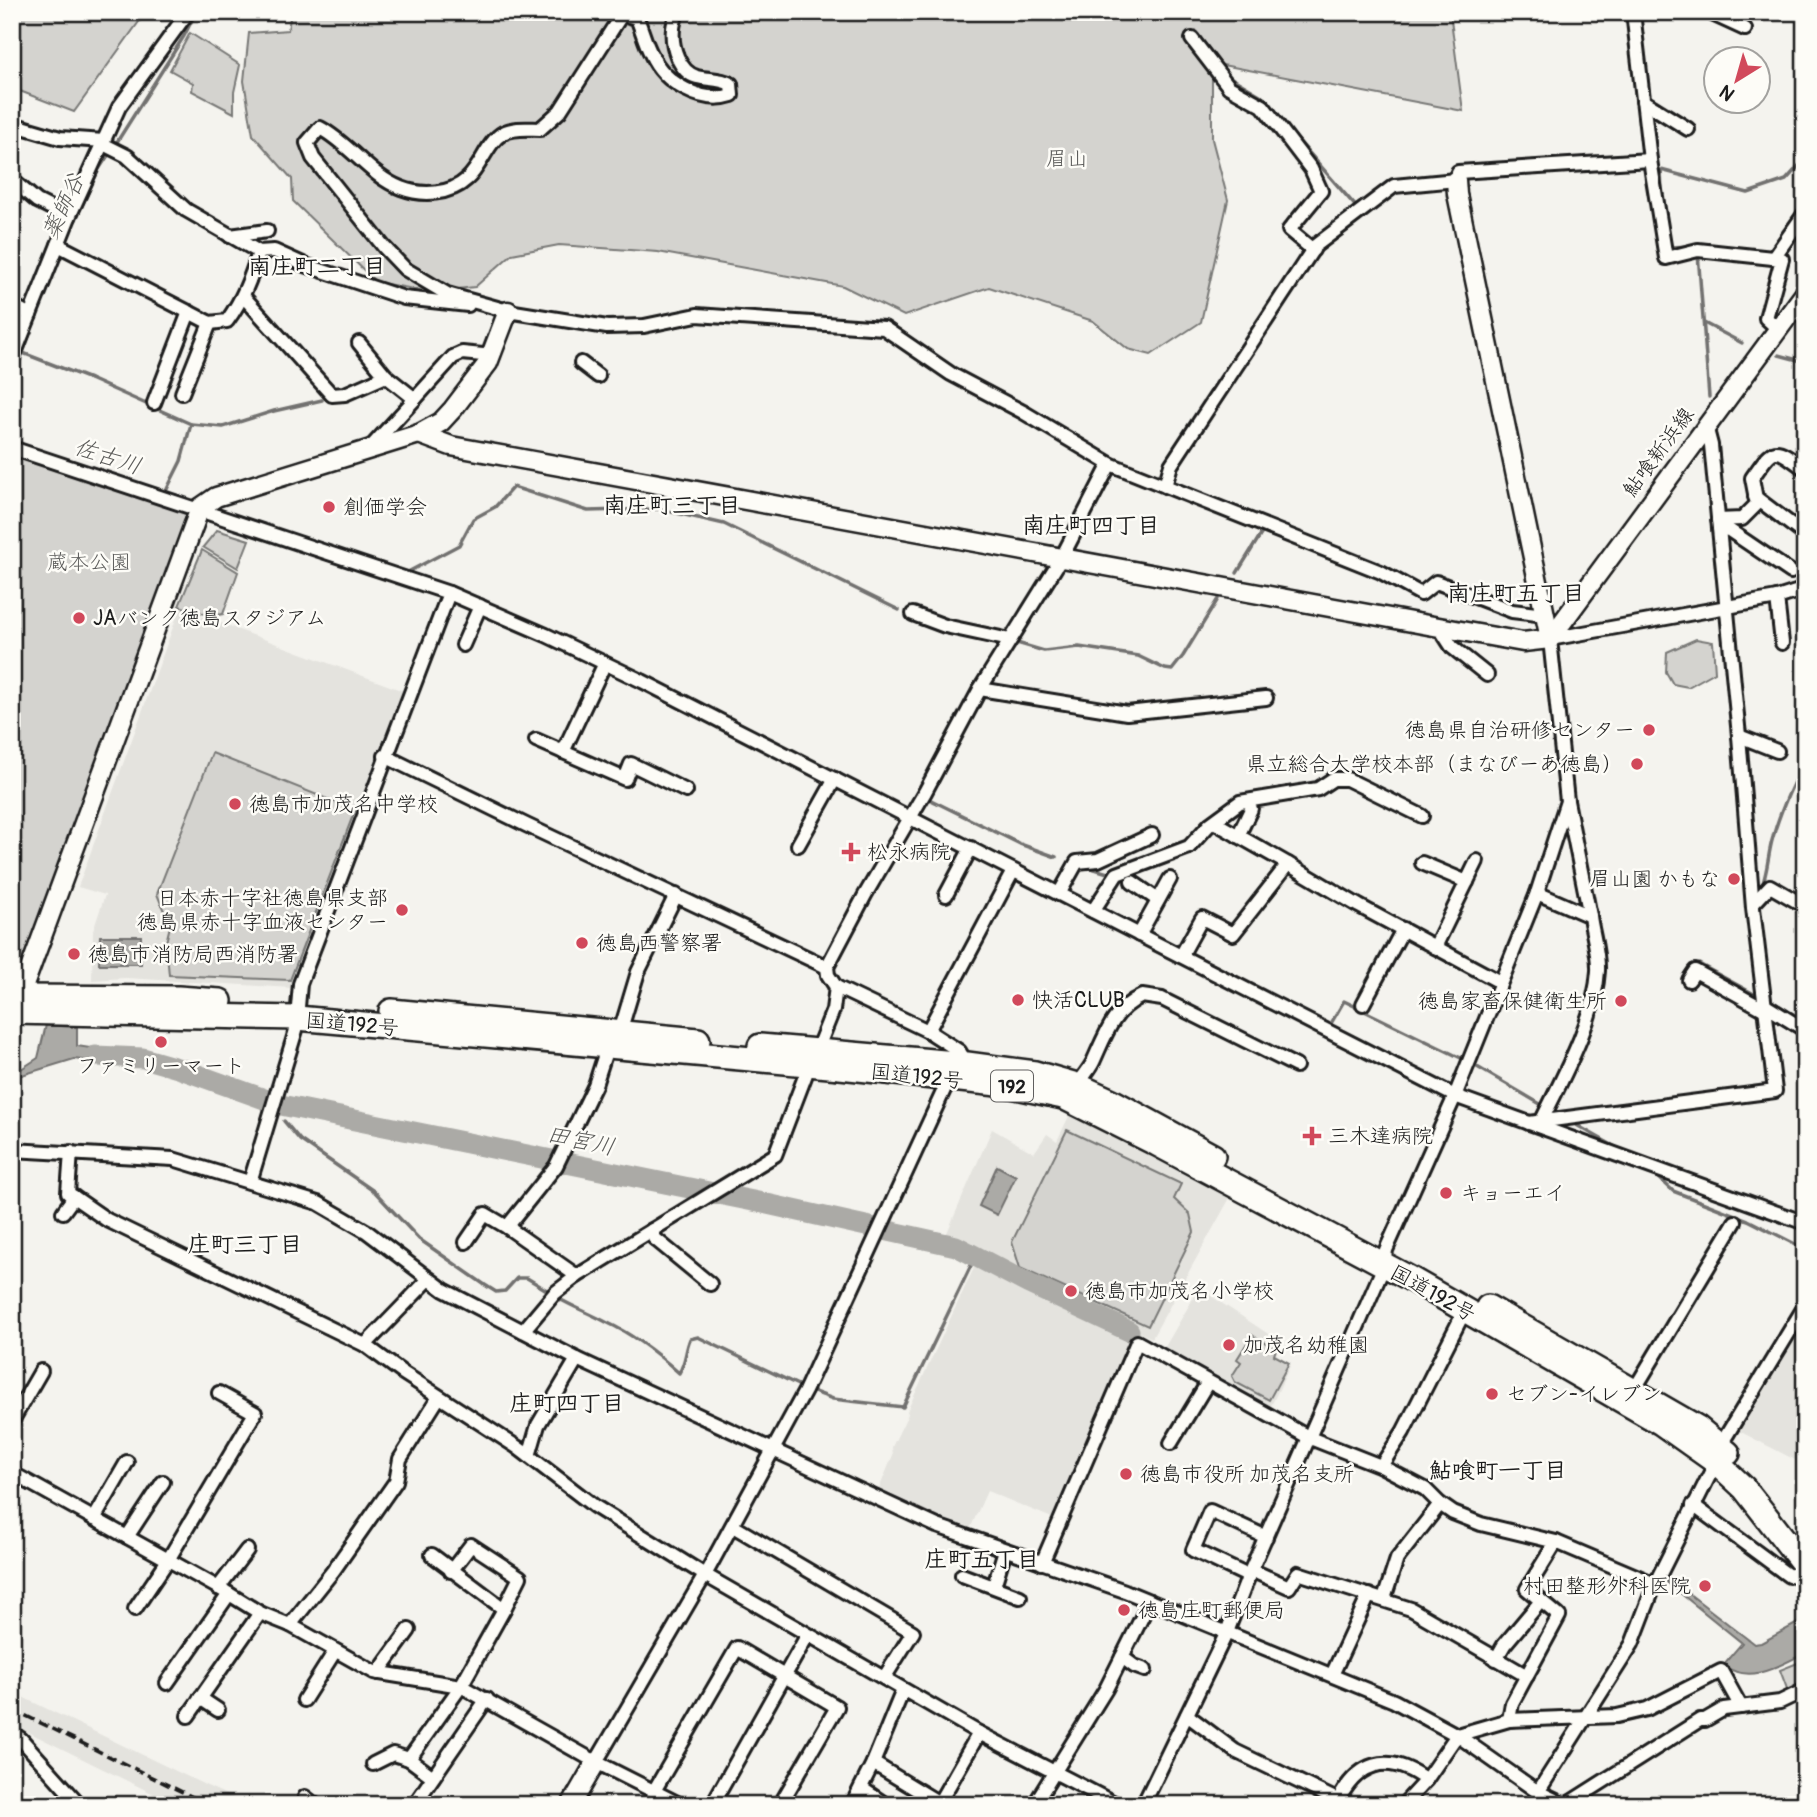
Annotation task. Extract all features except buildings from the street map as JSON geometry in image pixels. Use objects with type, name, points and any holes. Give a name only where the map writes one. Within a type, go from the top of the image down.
[{"type":"highway","name":"国道192号","points":[[15,1004],[298,1011],[813,1058],[967,1064],[1035,1073],[1077,1085],[1160,1126],[1385,1258],[1465,1310],[1718,1454],[1755,1480],[1805,1543]]},
{"type":"highway","name":"国道192号","points":[[813,1058],[1007,1085],[1063,1097],[1385,1258],[1634,1390],[1698,1428],[1805,1568]]},
{"type":"street","points":[[13,356],[69,218],[120,107],[188,12]]},
{"type":"street","points":[[677,12],[673,30],[678,59],[687,72],[698,77],[718,78],[730,84],[732,95],[719,99],[704,97],[671,81],[652,56],[637,18],[622,14],[560,111],[540,129],[520,128],[502,133],[468,179],[446,191],[419,193],[399,187],[375,172],[320,128],[307,142],[313,158],[369,231],[405,269],[447,294],[500,308],[607,327],[645,326],[697,315],[884,328],[951,374],[1023,412],[1110,464],[1381,572],[1421,594],[1436,582],[1512,611],[1545,615]]},
{"type":"street","points":[[1633,12],[1650,160],[1666,258],[1697,250],[1782,259],[1766,318],[1777,329]]},
{"type":"street","points":[[1708,12],[1745,29]]},
{"type":"street","points":[[1192,39],[1229,87],[1263,106],[1311,169],[1321,191],[1289,230],[1313,250]]},
{"type":"street","points":[[1643,101],[1688,129]]},
{"type":"street","points":[[12,124],[60,138],[103,143],[127,156],[186,210],[259,252],[274,251],[305,265],[404,298],[500,308]]},
{"type":"street","points":[[1527,1123],[1546,1111],[1578,1040],[1594,995],[1598,968],[1567,801],[1550,639],[1456,180],[1458,172],[1650,160]]},
{"type":"street","points":[[12,180],[37,201],[69,218]]},
{"type":"street","points":[[1165,486],[1171,465],[1313,250],[1394,186],[1456,180]]},
{"type":"street","points":[[1774,257],[1805,213]]},
{"type":"street","points":[[230,236],[267,231]]},
{"type":"street","points":[[58,245],[210,323],[227,321],[243,296],[259,252]]},
{"type":"street","name":"鮎喰新浜線","points":[[1550,639],[1805,293]]},
{"type":"street","points":[[243,296],[332,395],[345,394],[386,376]]},
{"type":"street","points":[[12,305],[30,315]]},
{"type":"street","points":[[15,1004],[200,508],[216,497],[419,434],[441,422],[493,356],[500,308]]},
{"type":"street","points":[[154,403],[189,312]]},
{"type":"street","points":[[181,393],[210,323]]},
{"type":"street","points":[[359,343],[386,376],[415,399]]},
{"type":"street","points":[[369,450],[453,357],[462,353],[493,356]]},
{"type":"street","points":[[581,363],[598,376]]},
{"type":"street","points":[[1546,1111],[1564,1117],[1774,1091],[1767,1009],[1753,904],[1740,736],[1711,445],[1706,426]]},
{"type":"street","points":[[419,434],[451,446],[1523,642],[1727,608],[1777,598],[1805,589]]},
{"type":"street","points":[[12,448],[200,508],[480,606],[642,681],[1455,1096],[1805,1223]]},
{"type":"street","points":[[1718,524],[1742,519],[1757,504],[1752,478],[1766,458],[1775,452],[1781,451],[1805,469]]},
{"type":"street","points":[[967,1064],[959,1051],[928,1031],[836,987],[828,975],[827,967],[980,689],[1062,557],[1110,464]]},
{"type":"street","points":[[1755,497],[1805,535]]},
{"type":"street","points":[[1718,524],[1791,572]]},
{"type":"street","points":[[250,1182],[296,1030],[300,984],[449,593]]},
{"type":"street","points":[[1777,598],[1782,643]]},
{"type":"street","points":[[463,645],[480,606]]},
{"type":"street","points":[[913,614],[946,626],[1010,640]]},
{"type":"street","points":[[1439,627],[1452,647],[1487,676]]},
{"type":"street","points":[[563,752],[604,665]]},
{"type":"street","points":[[980,689],[1127,713],[1266,698]]},
{"type":"street","points":[[1740,736],[1777,751]]},
{"type":"street","points":[[536,740],[625,779],[631,764],[686,791]]},
{"type":"street","points":[[385,756],[827,967]]},
{"type":"street","points":[[798,845],[835,779]]},
{"type":"street","points":[[1093,911],[1117,874],[1189,847],[1214,822],[1240,802],[1318,789],[1333,779],[1346,779],[1422,816]]},
{"type":"street","points":[[1143,1805],[1227,1632],[1455,1096],[1537,893],[1567,801]]},
{"type":"street","points":[[1238,836],[1251,809]]},
{"type":"street","points":[[1214,822],[1500,982]]},
{"type":"street","points":[[1059,894],[1077,862],[1098,860],[1152,835]]},
{"type":"street","points":[[946,895],[971,848]]},
{"type":"street","points":[[1435,947],[1477,861]]},
{"type":"street","points":[[1422,863],[1467,882]]},
{"type":"street","points":[[1181,956],[1202,918],[1233,934],[1288,864]]},
{"type":"street","points":[[928,1031],[1013,871]]},
{"type":"street","points":[[1139,935],[1170,879]]},
{"type":"street","points":[[1132,882],[1158,900]]},
{"type":"street","points":[[1753,904],[1770,886],[1805,906]]},
{"type":"street","points":[[1537,893],[1590,916]]},
{"type":"street","points":[[508,1227],[558,1163],[614,1040],[638,972],[676,895]]},
{"type":"street","points":[[1363,1004],[1404,929]]},
{"type":"street","points":[[1689,980],[1695,971],[1805,1030]]},
{"type":"street","points":[[523,1331],[553,1294],[577,1276],[775,1155],[833,1010],[836,987]]},
{"type":"street","points":[[1077,1085],[1092,1063],[1104,1033],[1120,1010],[1142,996],[1162,999],[1296,1066]]},
{"type":"street","points":[[570,1805],[733,1526],[807,1388],[949,1079]]},
{"type":"street","points":[[12,1150],[173,1158],[318,1203],[366,1231],[443,1290],[577,1359],[937,1526],[1150,1601],[1394,1701],[1457,1735],[1538,1793],[1565,1805],[1700,1720],[1724,1709],[1780,1702],[1805,1690]]},
{"type":"street","points":[[71,1152],[68,1193],[107,1220],[365,1346],[529,1456],[594,1506],[705,1575],[979,1733],[1118,1805]]},
{"type":"street","points":[[63,1212],[74,1197]]},
{"type":"street","points":[[466,1242],[485,1214],[577,1276]]},
{"type":"street","points":[[1634,1390],[1735,1222]]},
{"type":"street","points":[[652,1230],[654,1238],[710,1284]]},
{"type":"street","points":[[365,1346],[429,1279]]},
{"type":"street","points":[[1538,1793],[1632,1644],[1655,1584],[1718,1454],[1805,1306]]},
{"type":"street","points":[[1381,1466],[1403,1432],[1465,1310]]},
{"type":"street","points":[[1042,1563],[1137,1342],[1310,1438],[1381,1466],[1425,1489],[1453,1513],[1481,1524],[1556,1542],[1655,1584]]},
{"type":"street","points":[[529,1456],[538,1425],[577,1359]]},
{"type":"street","points":[[12,1421],[41,1371]]},
{"type":"street","points":[[1171,1443],[1208,1382]]},
{"type":"street","points":[[135,1609],[168,1560],[255,1413],[219,1393]]},
{"type":"street","points":[[290,1625],[396,1481],[400,1459],[439,1396]]},
{"type":"street","points":[[94,1519],[127,1462]]},
{"type":"street","points":[[12,1474],[260,1613],[290,1625],[378,1673],[461,1686],[596,1762],[681,1805]]},
{"type":"street","points":[[127,1537],[163,1482]]},
{"type":"street","points":[[1384,1599],[1397,1559],[1440,1504]]},
{"type":"street","points":[[1693,1506],[1789,1576],[1805,1568]]},
{"type":"street","points":[[1266,1537],[1210,1511],[1193,1550],[1289,1587],[1298,1573],[1411,1609],[1527,1676]]},
{"type":"street","points":[[733,1526],[913,1632],[884,1678]]},
{"type":"street","points":[[1509,1720],[1512,1703],[1559,1616],[1527,1589],[1556,1542]]},
{"type":"street","points":[[409,1759],[461,1686],[520,1577],[471,1545],[451,1571]]},
{"type":"street","points":[[167,1683],[247,1550]]},
{"type":"street","points":[[995,1586],[1005,1550]]},
{"type":"street","points":[[432,1555],[504,1609]]},
{"type":"street","points":[[962,1575],[1020,1597]]},
{"type":"street","points":[[1332,1675],[1369,1595]]},
{"type":"street","points":[[1034,1805],[1106,1689],[1150,1601]]},
{"type":"street","points":[[1496,1659],[1504,1645],[1541,1601]]},
{"type":"street","points":[[188,1716],[260,1613]]},
{"type":"street","points":[[378,1673],[409,1630]]},
{"type":"street","points":[[712,1805],[807,1636]]},
{"type":"street","points":[[653,1791],[737,1648],[836,1707],[780,1805]]},
{"type":"street","points":[[304,1700],[335,1651]]},
{"type":"street","points":[[1122,1657],[1144,1670]]},
{"type":"street","points":[[1403,1805],[1426,1780],[1457,1735],[1509,1720],[1617,1716],[1647,1709],[1721,1671],[1741,1707]]},
{"type":"street","points":[[852,1805],[873,1763],[903,1690]]},
{"type":"street","points":[[200,1698],[218,1710]]},
{"type":"street","points":[[414,1805],[487,1699]]},
{"type":"street","points":[[1187,1715],[1235,1751],[1336,1803],[1356,1774],[1378,1764],[1388,1762],[1410,1768],[1426,1780]]},
{"type":"street","points":[[12,1733],[21,1739],[80,1805]]},
{"type":"street","points":[[873,1763],[939,1804],[979,1733]]},
{"type":"street","points":[[373,1764],[393,1754],[409,1759],[433,1777]]},
{"type":"street","points":[[861,1788],[886,1805]]},
{"type":"shaded area","name":"徳島市加茂名中学校","points":[[180,608],[406,692],[292,988],[126,978],[92,980],[93,931],[105,895],[78,887]]},
{"type":"shaded area","points":[[100,936],[141,936],[141,964],[99,964]]},
{"type":"shaded area","points":[[46,1025],[77,1027],[77,1046],[122,1053],[120,1065],[74,1059],[22,1075],[12,1074],[12,1068],[21,1069],[38,1058]]},
{"type":"shaded area","name":"徳島市加茂名小学校","points":[[1070,1114],[1231,1196],[1152,1338],[1134,1330],[1052,1518],[987,1491],[970,1529],[879,1489],[907,1411],[981,1253],[946,1235],[992,1129],[1034,1153],[1047,1134],[1057,1141]]},
{"type":"shaded area","points":[[997,1166],[1016,1176],[997,1215],[979,1206]]},
{"type":"shaded area","points":[[1199,1288],[1282,1343],[1276,1354],[1291,1364],[1270,1408],[1165,1347]]},
{"type":"shaded area","points":[[1794,1337],[1805,1343],[1805,1465],[1737,1430]]},
{"type":"shaded area","points":[[1666,1576],[1754,1644],[1761,1643],[1805,1619],[1805,1653],[1764,1671],[1733,1671],[1723,1665],[1742,1643],[1664,1580]]},
{"type":"shaded area","points":[[12,1692],[249,1805],[176,1805],[12,1724]]},
{"type":"green space","points":[[12,12],[146,12],[74,112],[12,88]]},
{"type":"green space","name":"眉山","points":[[291,12],[1450,12],[1463,111],[1212,63],[1212,139],[1228,200],[1201,322],[1151,355],[1128,349],[1093,321],[989,287],[904,316],[843,286],[658,252],[559,245],[512,254],[475,287],[430,292],[376,282],[293,201],[292,179],[253,135],[244,81],[249,33],[288,30]]},
{"type":"green space","points":[[190,33],[240,65],[234,92],[234,113],[192,91],[193,83],[170,70]]},
{"type":"green space","name":"蔵本公園","points":[[12,456],[188,512],[189,516],[20,977],[14,984]]},
{"type":"green space","points":[[217,530],[249,540],[238,568],[203,547]]},
{"type":"green space","points":[[202,550],[238,572],[223,614],[212,616],[179,606]]},
{"type":"green space","points":[[1696,639],[1713,642],[1715,672],[1688,687],[1673,684],[1666,672],[1667,652]]},
{"type":"green space","points":[[212,753],[355,810],[290,980],[169,975],[166,942],[170,926],[157,894]]},
{"type":"green space","points":[[1067,1130],[1181,1184],[1174,1199],[1190,1214],[1194,1232],[1148,1326],[1020,1268],[1012,1242]]},
{"type":"green space","points":[[1252,1335],[1276,1349],[1274,1355],[1289,1363],[1269,1400],[1235,1382],[1232,1376],[1241,1362],[1237,1359]]},
{"type":"green space","points":[[1805,1660],[1805,1688],[1789,1694],[1780,1670]]},
{"type":"waterway","name":"薬師谷","points":[[115,145],[184,36],[196,12]]},
{"type":"waterway","points":[[1196,32],[1224,70]]},
{"type":"waterway","points":[[1228,76],[1260,95],[1267,103]]},
{"type":"waterway","points":[[1290,131],[1358,209]]},
{"type":"waterway","name":"薬師谷","points":[[67,238],[99,169],[111,151]]},
{"type":"waterway","points":[[1693,246],[1671,247],[1661,170],[1748,193],[1786,180],[1805,159]]},
{"type":"waterway","points":[[1698,253],[1709,397]]},
{"type":"waterway","name":"薬師谷","points":[[37,313],[23,353],[90,379],[191,424],[181,461],[167,489]]},
{"type":"waterway","points":[[1704,323],[1742,343]]},
{"type":"waterway","points":[[1779,355],[1805,362]]},
{"type":"waterway","points":[[191,424],[223,427],[322,400]]},
{"type":"waterway","points":[[406,573],[459,545],[473,519],[495,507],[513,487],[588,511],[659,509],[724,524],[899,610]]},
{"type":"waterway","points":[[1237,573],[1263,531]]},
{"type":"waterway","points":[[1017,643],[1044,651],[1079,647],[1138,656],[1172,670],[1218,599]]},
{"type":"waterway","points":[[1758,886],[1762,886],[1764,880],[1779,817],[1805,759]]},
{"type":"waterway","points":[[929,799],[1020,844],[1056,857]]},
{"type":"waterway","points":[[1085,866],[1111,874]]},
{"type":"waterway","points":[[1699,964],[1754,994]]},
{"type":"waterway","points":[[1329,1027],[1344,1001],[1465,1060]]},
{"type":"waterway","name":"田宮川","points":[[95,1056],[143,1058],[281,1105],[758,1202],[956,1246],[1129,1331]]},
{"type":"waterway","points":[[1472,1064],[1559,1115]]},
{"type":"waterway","name":"田宮川","points":[[281,1105],[282,1111]]},
{"type":"waterway","points":[[284,1121],[300,1140],[375,1192],[419,1239],[485,1285],[496,1292],[505,1291],[517,1278],[527,1278],[550,1292]]},
{"type":"waterway","points":[[1571,1122],[1619,1149]]},
{"type":"waterway","points":[[1657,1176],[1673,1191],[1748,1220],[1805,1249]]},
{"type":"waterway","points":[[809,1390],[833,1399],[903,1407],[976,1255]]},
{"type":"waterway","points":[[556,1297],[626,1333],[679,1373],[690,1339],[698,1337],[802,1387]]},
{"type":"railway","points":[[12,1709],[209,1805]]},
{"type":"place","name":"創価学会","points":[[329,507]]},
{"type":"place","name":"JAバンク徳島スタジアム","points":[[79,618]]},
{"type":"place","name":"徳島県自治研修センター","points":[[1649,730]]},
{"type":"place","name":"県立総合大学校本部（まなびーあ徳島）","points":[[1637,764]]},
{"type":"place","name":"徳島市加茂名中学校","points":[[235,804]]},
{"type":"place","name":"松永病院","points":[[851,852]]},
{"type":"place","name":"眉山園 かもな","points":[[1734,879]]},
{"type":"place","name":"日本赤十字社徳島県支部 徳島県赤十字血液センター","points":[[402,910]]},
{"type":"place","name":"徳島西警察署","points":[[582,943]]},
{"type":"place","name":"徳島市消防局西消防署","points":[[74,954]]},
{"type":"place","name":"快活CLUB","points":[[1018,1000]]},
{"type":"place","name":"徳島家畜保健衛生所","points":[[1621,1001]]},
{"type":"place","name":"ファミリーマート","points":[[161,1042]]},
{"type":"place","name":"三木達病院","points":[[1312,1136]]},
{"type":"place","name":"キョーエイ","points":[[1446,1193]]},
{"type":"place","name":"徳島市加茂名小学校","points":[[1071,1291]]},
{"type":"place","name":"加茂名幼稚園","points":[[1229,1345]]},
{"type":"place","name":"セブン-イレブン","points":[[1492,1394]]},
{"type":"place","name":"徳島市役所 加茂名支所","points":[[1126,1474]]},
{"type":"place","name":"村田整形外科医院","points":[[1705,1586]]},
{"type":"place","name":"徳島庄町郵便局","points":[[1124,1610]]},
{"type":"district","name":"南庄町二丁目","points":[[317,266]]},
{"type":"district","name":"南庄町三丁目","points":[[672,505]]},
{"type":"district","name":"南庄町四丁目","points":[[1091,525]]},
{"type":"district","name":"南庄町五丁目","points":[[1516,593]]},
{"type":"district","name":"庄町三丁目","points":[[245,1244]]},
{"type":"district","name":"庄町四丁目","points":[[567,1403]]},
{"type":"district","name":"鮎喰町一丁目","points":[[1498,1470]]},
{"type":"district","name":"庄町五丁目","points":[[982,1559]]},
{"type":"water label","name":"佐古川","points":[[108,456]]}]
